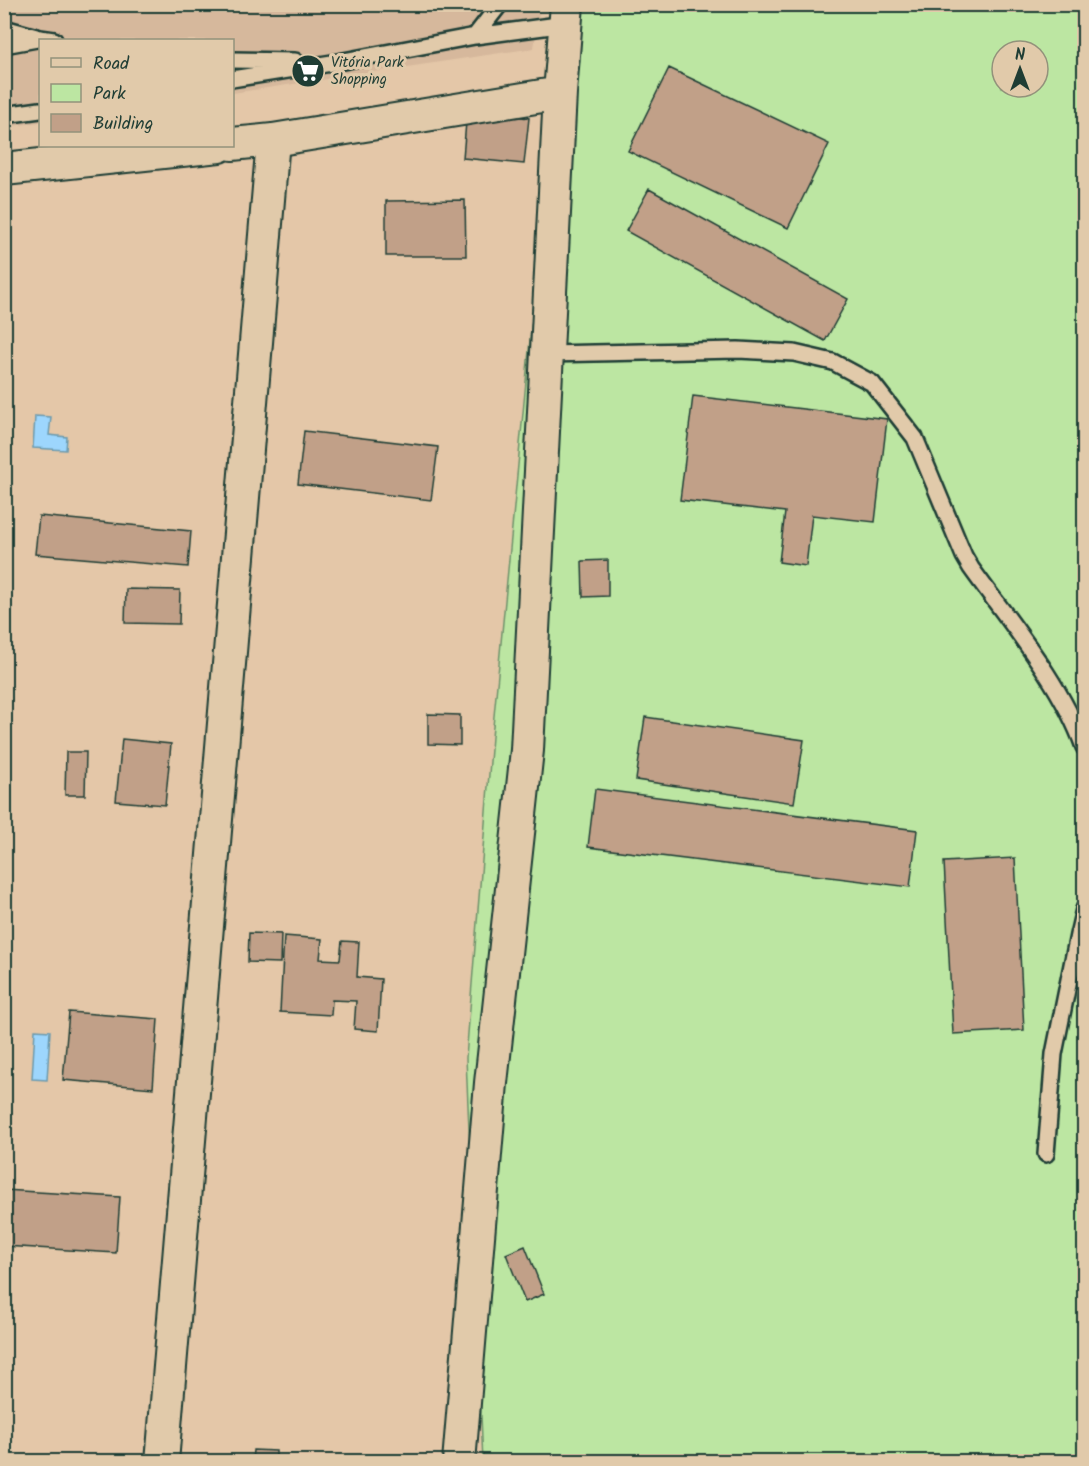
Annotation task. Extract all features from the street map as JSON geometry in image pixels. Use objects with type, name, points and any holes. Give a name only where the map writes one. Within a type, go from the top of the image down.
[{"type":"street","points":[[459,1461],[491,1083],[527,750],[560,93],[567,14]]},
{"type":"street","points":[[234,144],[273,140],[560,93]]},
{"type":"street","points":[[162,1461],[273,140]]},
{"type":"street","points":[[4,169],[210,147]]},
{"type":"lane","points":[[476,36],[500,4]]},
{"type":"lane","points":[[234,79],[476,36],[567,14]]},
{"type":"lane","points":[[4,28],[47,39]]},
{"type":"lane","points":[[4,45],[39,40]]},
{"type":"lane","points":[[234,60],[338,62]]},
{"type":"lane","points":[[4,115],[39,110]]},
{"type":"lane","points":[[547,354],[738,350],[794,353],[833,362],[872,383],[915,438],[964,556],[1052,682],[1079,732],[1084,747]]},
{"type":"lane","points":[[1046,1154],[1054,1054],[1084,909]]},
{"type":"shaded area","name":"Vitória Park Shopping","points":[[5,5],[540,5],[534,48],[234,93],[234,39],[39,39],[39,122],[5,127]]},
{"type":"green space","points":[[562,5],[1084,5],[1084,1461],[483,1462],[466,1058],[492,737]]},
{"type":"water","points":[[35,416],[51,417],[49,435],[67,437],[66,450],[33,448]]},
{"type":"water","points":[[35,1030],[50,1031],[47,1080],[32,1079]]},
{"type":"building","points":[[669,68],[829,144],[788,228],[628,151]]},
{"type":"building","points":[[467,110],[529,118],[524,164],[463,158]]},
{"type":"building","points":[[649,189],[848,299],[825,341],[626,231]]},
{"type":"building","points":[[465,200],[466,256],[386,256],[386,201]]},
{"type":"building","points":[[693,396],[887,419],[875,522],[812,515],[806,566],[779,562],[785,512],[680,500]]},
{"type":"building","points":[[304,431],[438,447],[431,500],[298,484]]},
{"type":"building","points":[[39,516],[191,531],[188,567],[35,554]]},
{"type":"building","points":[[608,560],[608,596],[583,597],[582,561]]},
{"type":"building","points":[[126,589],[180,590],[179,624],[125,623]]},
{"type":"building","points":[[428,714],[460,715],[460,745],[428,744]]},
{"type":"building","points":[[645,717],[804,740],[794,803],[636,780]]},
{"type":"building","points":[[122,739],[171,744],[165,805],[116,801]]},
{"type":"building","points":[[66,752],[86,752],[85,795],[65,795]]},
{"type":"building","points":[[595,789],[917,830],[910,887],[588,847]]},
{"type":"building","points":[[1015,858],[1024,1030],[953,1034],[944,862]]},
{"type":"building","points":[[249,933],[281,934],[280,963],[248,962]]},
{"type":"building","points":[[284,936],[322,939],[320,959],[340,960],[342,941],[359,942],[357,977],[381,979],[378,1031],[354,1029],[356,1001],[332,1000],[331,1015],[280,1012]]},
{"type":"building","points":[[69,1012],[158,1019],[153,1088],[63,1080]]},
{"type":"building","points":[[4,1190],[120,1197],[116,1253],[4,1246]]},
{"type":"building","points":[[525,1246],[544,1294],[525,1302],[506,1254]]},
{"type":"building","points":[[253,1450],[276,1451],[276,1462],[252,1462]]},
{"type":"place","name":"Vitória Park Shopping","points":[[308,71]]}]
